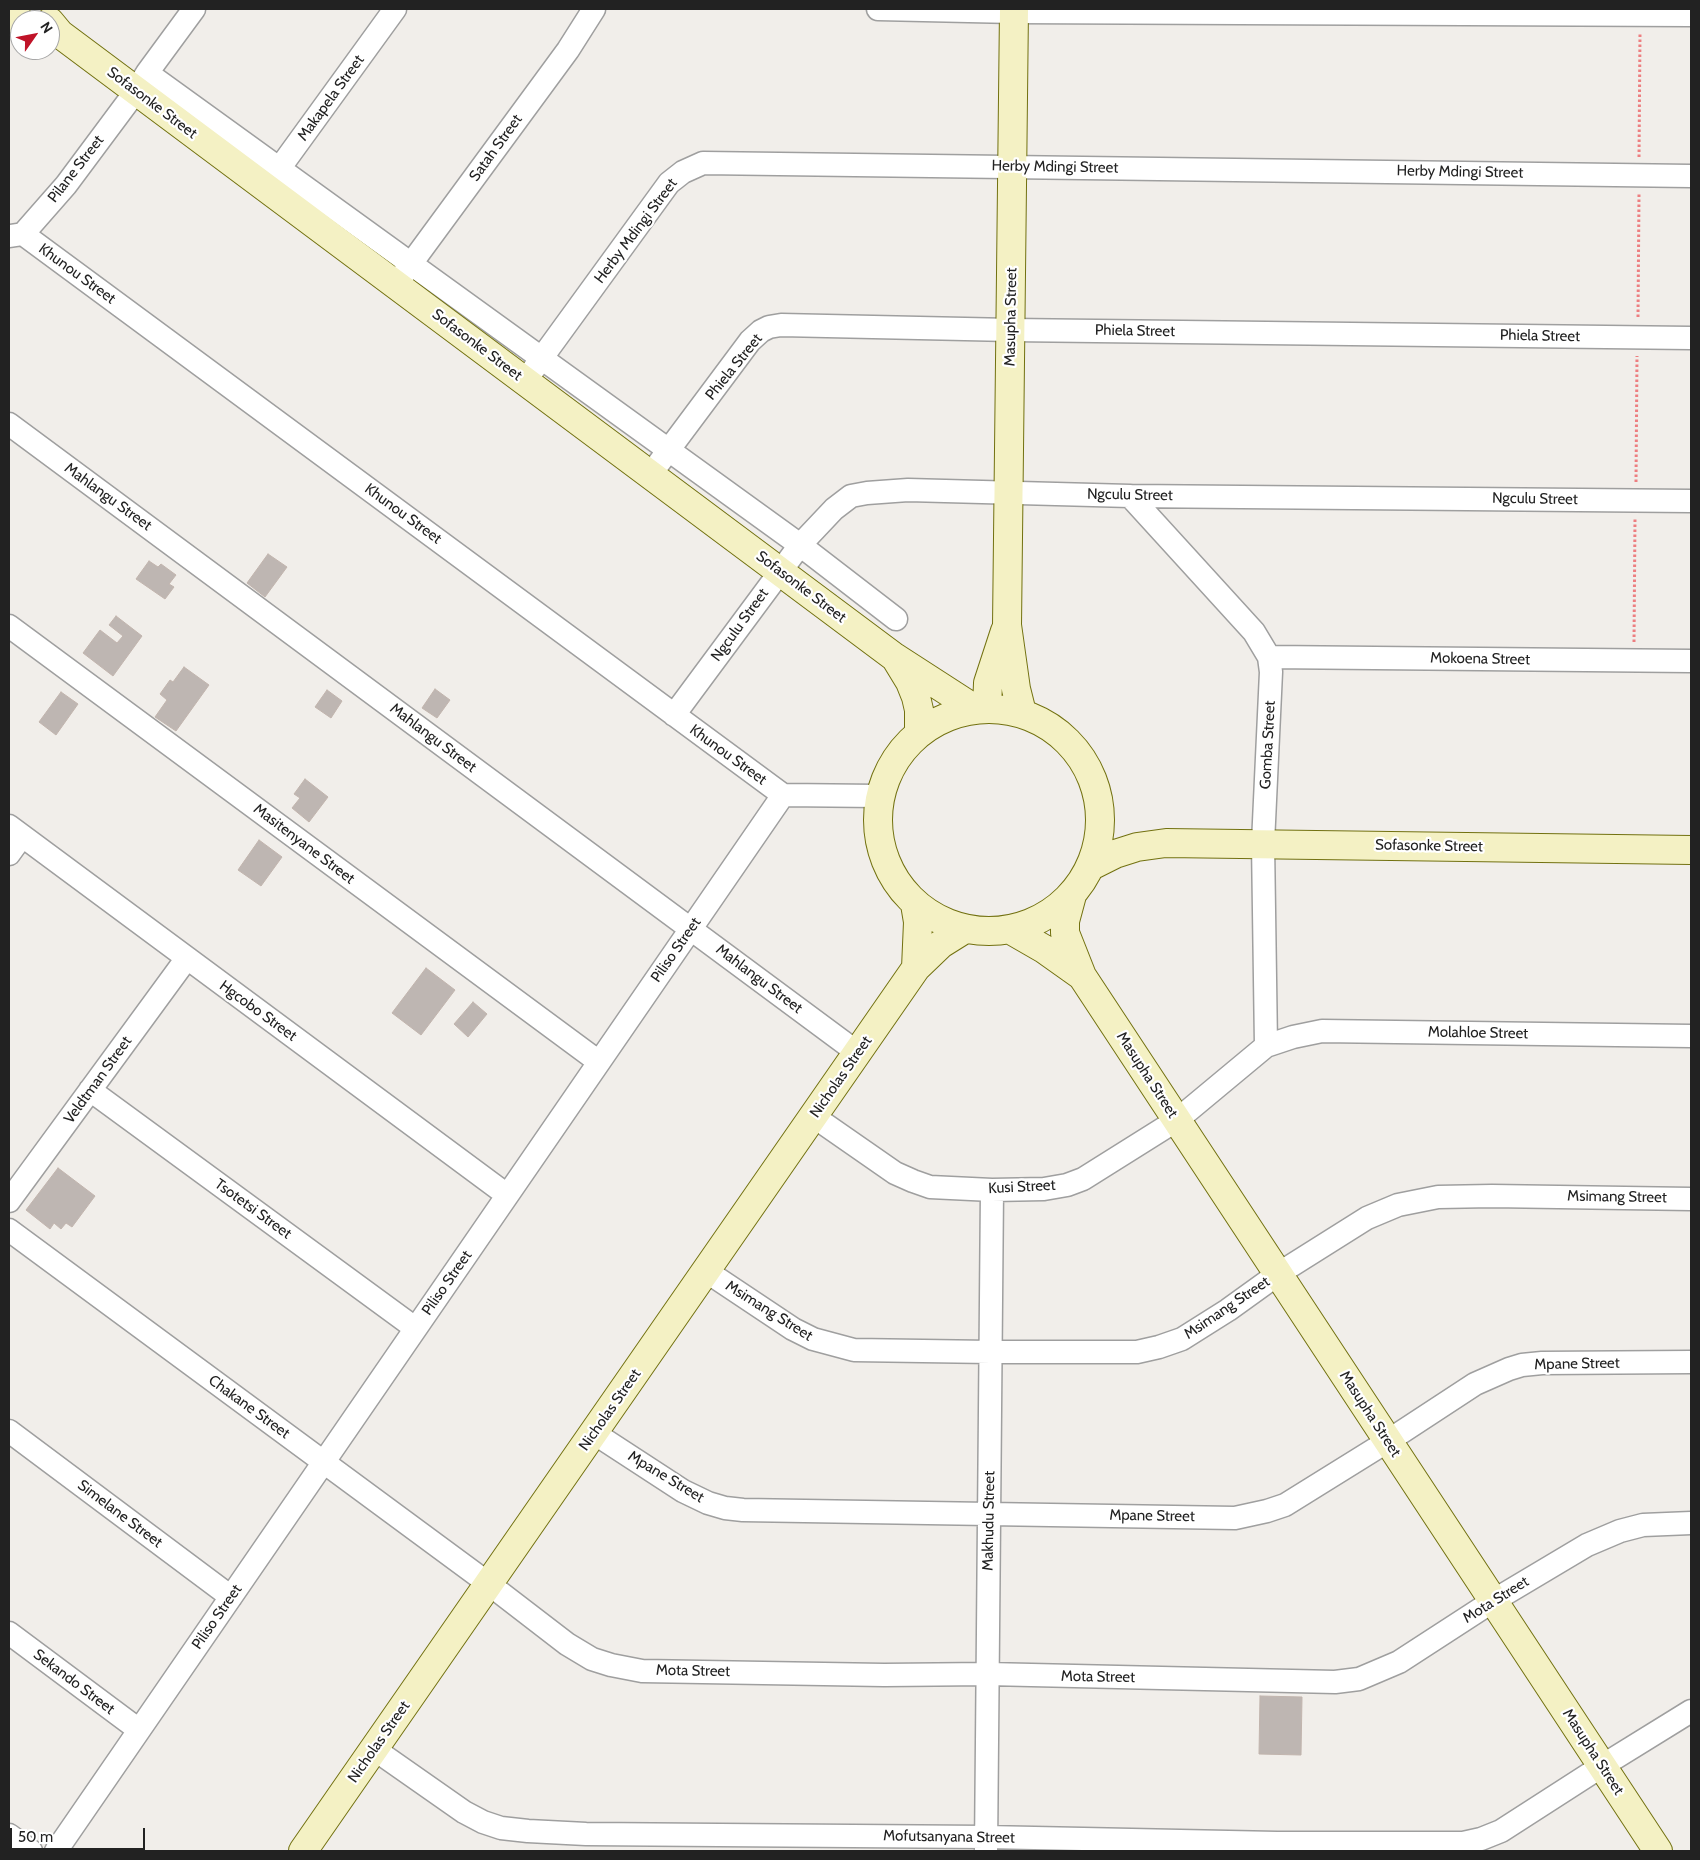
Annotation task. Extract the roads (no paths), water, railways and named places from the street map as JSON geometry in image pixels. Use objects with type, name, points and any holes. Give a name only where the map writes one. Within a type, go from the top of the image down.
[{"type":"main road","name":"Masupha Street","points":[[1014,10],[1007,625],[1014,679],[1022,713]]},
{"type":"main road","name":"Sofasonke Street","points":[[60,32],[142,82],[273,178],[395,284],[893,656],[981,709]]},
{"type":"main road","name":"Masupha Street","points":[[981,709],[1007,625]]},
{"type":"main road","name":"Sofasonke Street","points":[[893,656],[902,668],[916,697],[919,710],[920,732]]},
{"type":"main road","name":"Sofasonke Street","points":[[981,709],[1022,713],[1054,729],[1080,755],[1096,787],[1101,823],[1098,845],[1091,866],[1072,896],[1054,911],[1034,923],[1011,930],[988,932],[965,929],[938,920],[915,904],[896,882],[882,855],[877,825],[879,796],[888,770],[903,747],[920,732],[948,715],[981,709]]},
{"type":"main road","name":"Sofasonke Street","points":[[1101,823],[1121,834],[1166,843]]},
{"type":"main road","name":"Sofasonke Street","points":[[1091,866],[1115,854],[1138,847],[1166,843],[1691,850]]},
{"type":"main road","name":"Masupha Street","points":[[1072,896],[1065,921],[1065,933],[1082,976],[1658,1851]]},
{"type":"main road","points":[[915,904],[918,922],[916,968]]},
{"type":"main road","name":"Nicholas Street","points":[[303,1851],[916,968],[941,944],[965,929]]},
{"type":"main road","name":"Masupha Street","points":[[1011,930],[1044,949],[1082,976]]},
{"type":"street","name":"Pilane Street","points":[[16,235],[66,185],[194,9]]},
{"type":"street","name":"Makapela Street","points":[[273,178],[395,9]]},
{"type":"street","name":"Satah Street","points":[[395,284],[568,50],[594,9]]},
{"type":"street","points":[[878,9],[1691,15]]},
{"type":"street","name":"Herby Mdingi Street","points":[[525,381],[669,183],[683,172],[694,167],[714,163],[1691,176]]},
{"type":"street","points":[[273,178],[411,263],[800,545],[896,618]]},
{"type":"street","name":"Khunou Street","points":[[16,235],[783,795]]},
{"type":"street","name":"Phiela Street","points":[[650,475],[750,341],[761,331],[769,327],[781,325],[1011,330],[1691,338]]},
{"type":"street","name":"Mahlangu Street","points":[[9,424],[858,1053]]},
{"type":"street","name":"Ngculu Street","points":[[674,715],[800,545],[834,509],[851,496],[908,490],[1130,496],[1691,501]]},
{"type":"street","name":"Gomba Street","points":[[1130,496],[1254,632],[1269,657],[1271,672],[1263,843],[1266,1046]]},
{"type":"street","name":"Masitenyane Street","points":[[9,626],[599,1062]]},
{"type":"street","name":"Mokoena Street","points":[[1269,657],[1691,661]]},
{"type":"street","points":[[783,795],[879,796]]},
{"type":"street","name":"Piliso Street","points":[[56,1851],[783,795]]},
{"type":"street","points":[[9,854],[16,831]]},
{"type":"street","name":"Hgcobo Street","points":[[16,831],[508,1195]]},
{"type":"street","name":"Veldtman Street","points":[[9,1201],[187,958]]},
{"type":"street","name":"Molahloe Street","points":[[1266,1046],[1293,1037],[1322,1031],[1691,1036]]},
{"type":"street","name":"Kusi Street","points":[[813,1116],[895,1173],[930,1187],[992,1190],[1044,1189],[1067,1185],[1083,1179],[1177,1120],[1266,1046]]},
{"type":"street","name":"Tsotetsi Street","points":[[90,1090],[416,1328]]},
{"type":"street","name":"Makhudu Street","points":[[986,1844],[992,1190]]},
{"type":"street","name":"Msimang Street","points":[[706,1271],[793,1329],[813,1339],[854,1350],[1138,1352],[1182,1339],[1228,1310],[1278,1274],[1367,1218],[1398,1205],[1438,1197],[1691,1198]]},
{"type":"street","name":"Chakane Street","points":[[9,1230],[489,1584]]},
{"type":"street","name":"Mpane Street","points":[[594,1433],[683,1491],[708,1503],[725,1508],[743,1510],[1235,1518],[1286,1505],[1475,1384],[1501,1372],[1522,1365],[1542,1363],[1691,1362]]},
{"type":"street","name":"Simelane Street","points":[[9,1431],[231,1597]]},
{"type":"street","name":"Mota Street","points":[[489,1584],[567,1644],[592,1659],[611,1666],[642,1671],[884,1675],[988,1674],[1335,1682],[1359,1679],[1399,1662],[1580,1549],[1620,1531],[1642,1525],[1691,1523]]},
{"type":"street","name":"Sekando Street","points":[[9,1633],[139,1730]]},
{"type":"street","name":"Mofutsanyana Street","points":[[374,1749],[464,1812],[483,1822],[501,1828],[586,1834],[986,1844],[1463,1843],[1481,1839],[1501,1831],[1691,1711]]},
{"type":"street","points":[[9,1835],[31,1851]]}]
